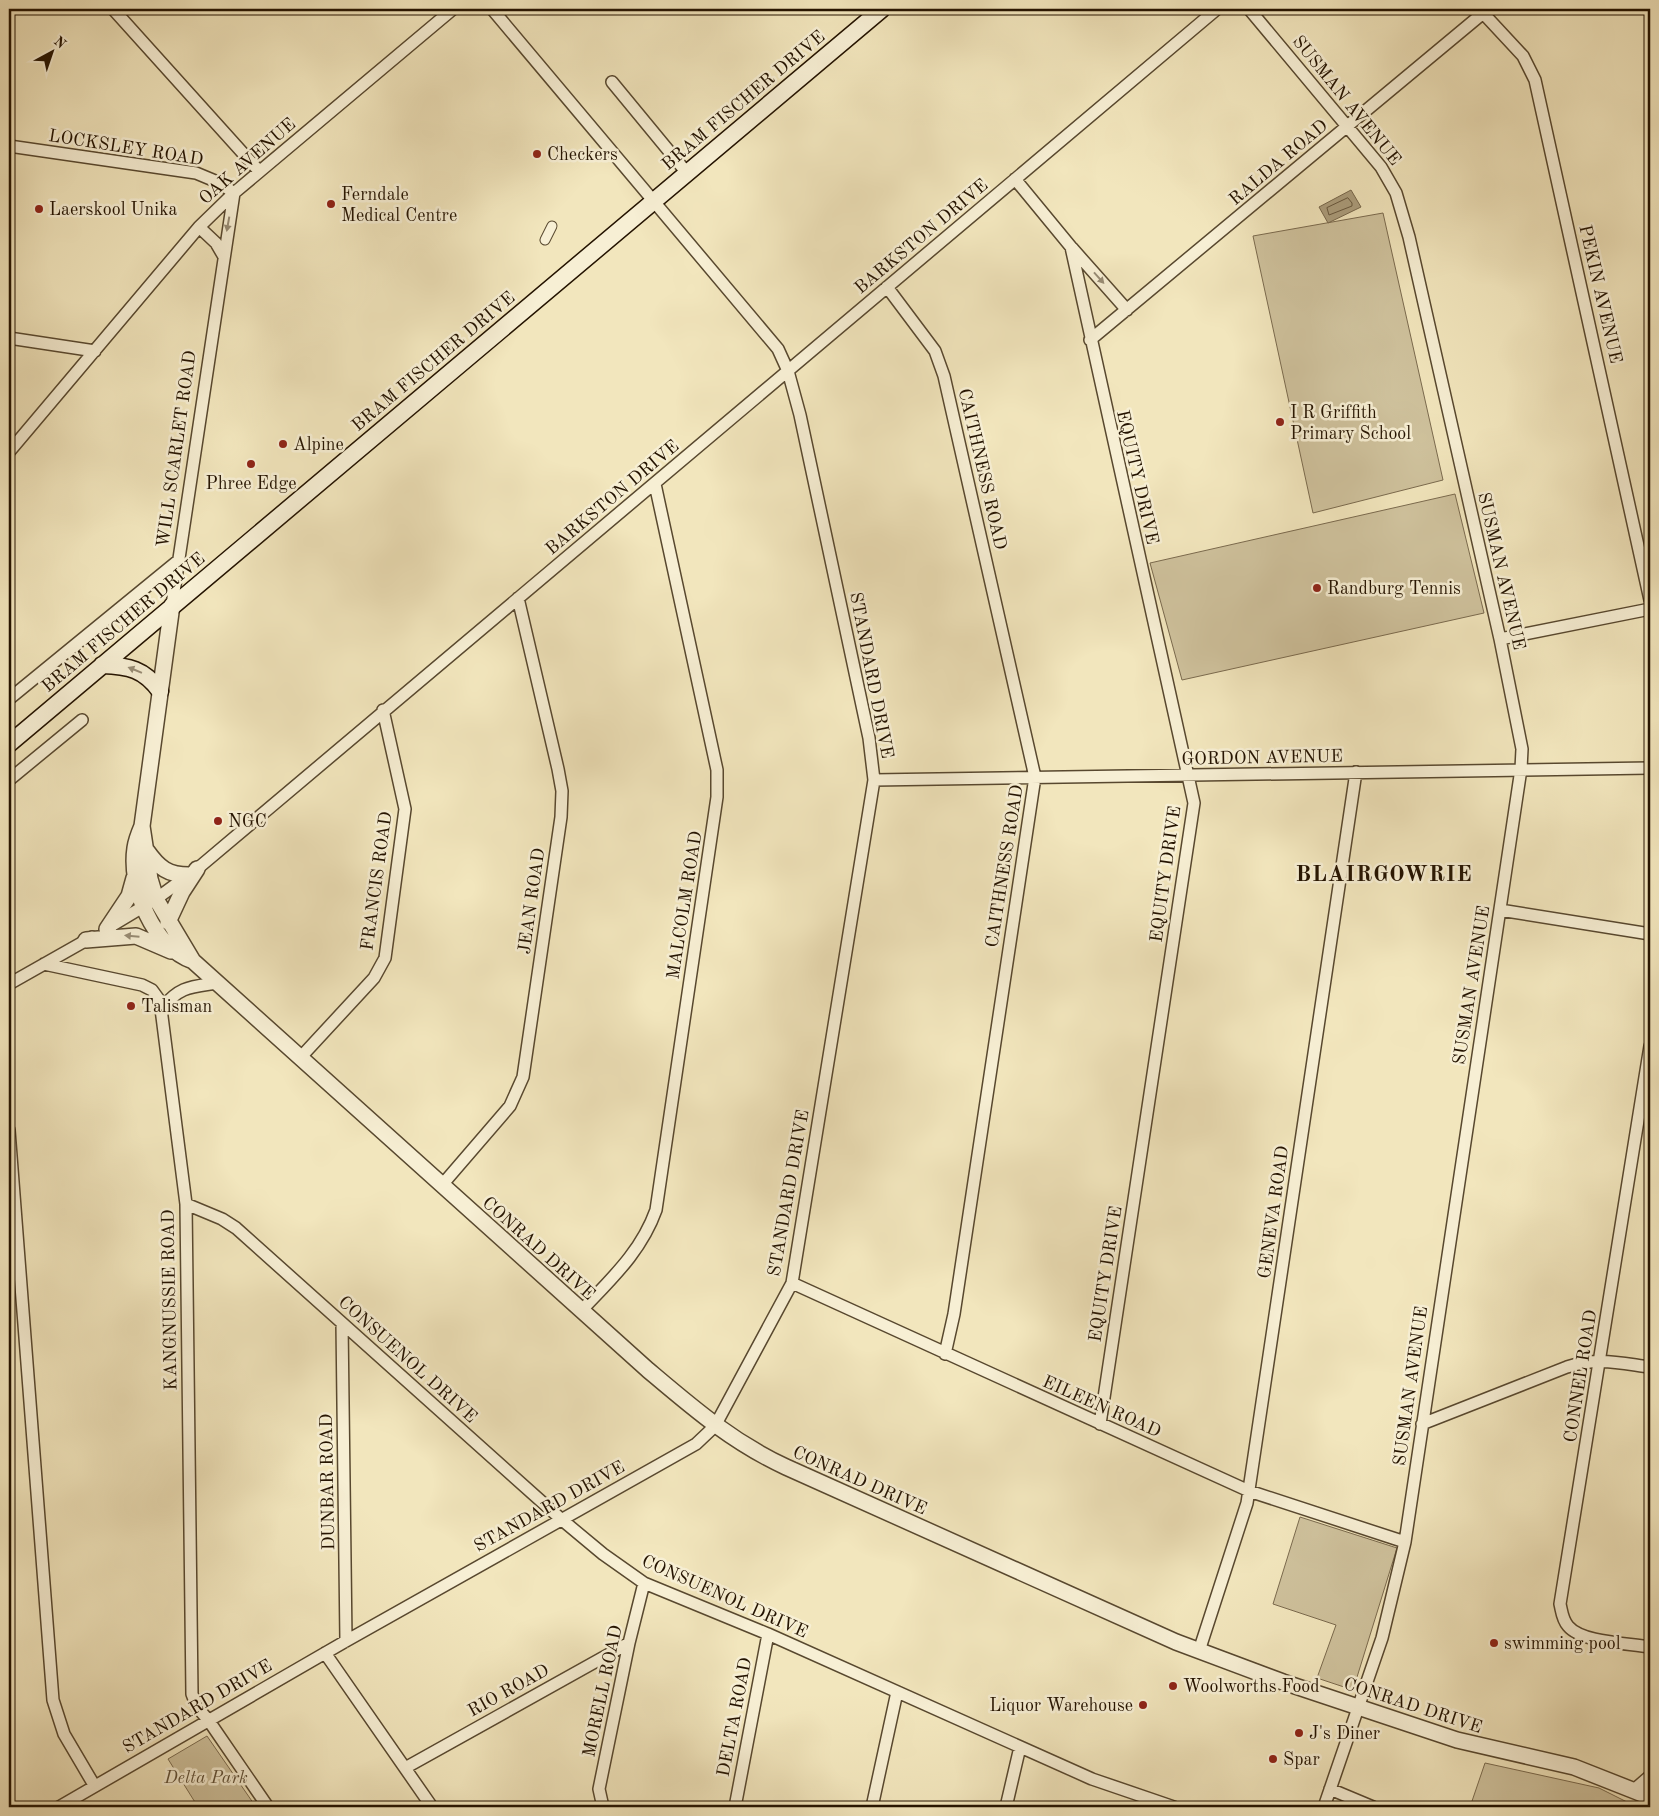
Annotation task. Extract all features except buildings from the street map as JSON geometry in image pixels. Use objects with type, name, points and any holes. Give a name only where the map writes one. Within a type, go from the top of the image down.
[{"type":"main road","name":"BRAM FISCHER DRIVE","points":[[9,744],[882,9]]},
{"type":"main road","points":[[102,665],[123,666],[139,670],[160,691]]},
{"type":"street","points":[[113,9],[259,171]]},
{"type":"street","name":"OAK AVENUE","points":[[9,452],[199,227],[259,171],[453,9]]},
{"type":"street","name":"STANDARD DRIVE","points":[[50,1807],[61,1805],[346,1641],[696,1444],[715,1426],[792,1283],[874,780],[869,738],[788,371],[778,349],[492,9]]},
{"type":"street","name":"BARKSTON DRIVE","points":[[9,984],[150,903],[193,872],[1217,9]]},
{"type":"street","name":"SUSMAN AVENUE","points":[[1249,9],[1389,179],[1402,210],[1500,639],[1522,749],[1521,770],[1405,1542],[1392,1604],[1324,1807]]},
{"type":"street","name":"RALDA ROAD","points":[[1090,340],[1485,11]]},
{"type":"street","name":"PEKIN AVENUE","points":[[1485,11],[1523,56],[1535,80],[1650,600]]},
{"type":"street","points":[[612,82],[687,173]]},
{"type":"street","name":"LOCKSLEY ROAD","points":[[9,146],[196,173],[220,183],[234,193]]},
{"type":"street","name":"EQUITY DRIVE","points":[[1015,179],[1071,247],[1127,310]]},
{"type":"street","name":"WILL SCARLET ROAD","points":[[150,903],[137,886],[135,847],[142,826],[172,605],[223,255],[234,193]]},
{"type":"street","points":[[545,240],[552,226]]},
{"type":"street","points":[[199,227],[216,243],[223,255]]},
{"type":"street","name":"EQUITY DRIVE","points":[[1071,247],[1187,776],[1194,798],[1100,1424]]},
{"type":"street","name":"CAITHNESS ROAD","points":[[888,287],[935,351],[944,376],[1035,777],[954,1314],[945,1354]]},
{"type":"street","points":[[9,338],[94,351]]},
{"type":"street","name":"MALCOLM ROAD","points":[[581,1311],[628,1261],[648,1232],[656,1210],[717,797],[717,770],[655,484]]},
{"type":"street","name":"BRAM FISCHER DRIVE","points":[[9,699],[179,560]]},
{"type":"street","name":"JEAN ROAD","points":[[442,1185],[510,1106],[523,1077],[560,817],[562,792],[558,769],[518,598]]},
{"type":"street","points":[[1500,639],[1650,608]]},
{"type":"street","name":"FRANCIS ROAD","points":[[300,1058],[368,985],[381,968],[385,958],[405,809],[383,710]]},
{"type":"street","points":[[9,780],[82,720]]},
{"type":"street","name":"GORDON AVENUE","points":[[874,780],[1650,768]]},
{"type":"street","name":"GENEVA ROAD","points":[[1199,1651],[1237,1536],[1249,1490],[1356,772]]},
{"type":"street","name":"WILL SCARLET ROAD","points":[[142,826],[150,879],[150,903]]},
{"type":"street","points":[[147,851],[155,863],[168,873],[193,872]]},
{"type":"street","points":[[106,929],[129,896],[135,869]]},
{"type":"street","points":[[168,922],[193,872]]},
{"type":"street","name":"CONRAD DRIVE","points":[[150,903],[168,922],[192,961]]},
{"type":"street","name":"CONRAD DRIVE","points":[[150,903],[159,933],[174,952],[192,961],[581,1311],[715,1426],[775,1462],[1116,1616],[1199,1651],[1457,1740],[1574,1767],[1634,1789],[1650,1797]]},
{"type":"street","points":[[1500,910],[1650,934]]},
{"type":"street","points":[[86,940],[136,936],[174,952]]},
{"type":"street","name":"KANGNUSSIE ROAD","points":[[44,964],[142,985],[156,993],[162,1008],[186,1204],[192,1684],[197,1707],[209,1720],[268,1807]]},
{"type":"street","points":[[162,1008],[171,997],[186,987],[217,983]]},
{"type":"street","name":"CONNEL ROAD","points":[[1650,1046],[1601,1360],[1561,1590],[1562,1617],[1568,1626],[1585,1636],[1650,1647]]},
{"type":"street","points":[[9,1130],[52,1700],[64,1734],[94,1785]]},
{"type":"street","name":"CONSUENOL DRIVE","points":[[186,1204],[212,1214],[236,1228],[561,1519],[603,1554],[644,1582],[768,1634],[1092,1779],[1159,1805],[1174,1807]]},
{"type":"street","name":"EILEEN ROAD","points":[[792,1283],[945,1354],[1249,1490],[1405,1542]]},
{"type":"street","name":"DUNBAR ROAD","points":[[342,1323],[346,1641]]},
{"type":"street","points":[[1422,1424],[1588,1360],[1650,1367]]},
{"type":"street","name":"MORELL ROAD","points":[[603,1807],[599,1789],[629,1642],[644,1582]]},
{"type":"street","name":"DELTA ROAD","points":[[735,1807],[768,1634]]},
{"type":"street","name":"RIO ROAD","points":[[405,1768],[629,1642]]},
{"type":"street","points":[[325,1653],[432,1807]]},
{"type":"street","points":[[872,1807],[896,1692]]},
{"type":"street","points":[[1006,1807],[1020,1747]]},
{"type":"street","points":[[1634,1789],[1650,1776]]},
{"type":"street","points":[[1330,1789],[1373,1807]]},
{"type":"green space","points":[[1383,213],[1443,480],[1313,513],[1253,236]]},
{"type":"green space","name":"Randburg Tennis","points":[[1455,494],[1484,613],[1182,680],[1150,563]]},
{"type":"green space","points":[[1300,1517],[1397,1548],[1353,1690],[1317,1678],[1336,1625],[1273,1604]]},
{"type":"green space","name":"Delta Park","points":[[207,1736],[256,1807],[198,1807],[168,1759]]},
{"type":"green space","points":[[1485,1763],[1599,1788],[1637,1807],[1470,1807]]},
{"type":"water","points":[[1351,190],[1361,207],[1328,223],[1319,207]]},
{"type":"place","name":"Checkers","points":[[537,154]]},
{"type":"place","name":"Ferndale Medical Centre","points":[[331,204]]},
{"type":"place","name":"Laerskool Unika","points":[[39,209]]},
{"type":"place","name":"I R Griffith Primary School","points":[[1280,422]]},
{"type":"place","name":"Alpine","points":[[283,444]]},
{"type":"place","name":"Phree Edge","points":[[251,464]]},
{"type":"place","name":"Randburg Tennis","points":[[1317,588]]},
{"type":"place","name":"NGC","points":[[218,821]]},
{"type":"place","name":"Talisman","points":[[131,1006]]},
{"type":"place","name":"swimming pool","points":[[1494,1643]]},
{"type":"place","name":"Woolworths Food","points":[[1173,1686]]},
{"type":"place","name":"Liquor Warehouse","points":[[1143,1705]]},
{"type":"place","name":"J's Diner","points":[[1299,1733]]},
{"type":"place","name":"Spar","points":[[1273,1759]]},
{"type":"district","name":"BLAIRGOWRIE","points":[[1384,873]]}]
